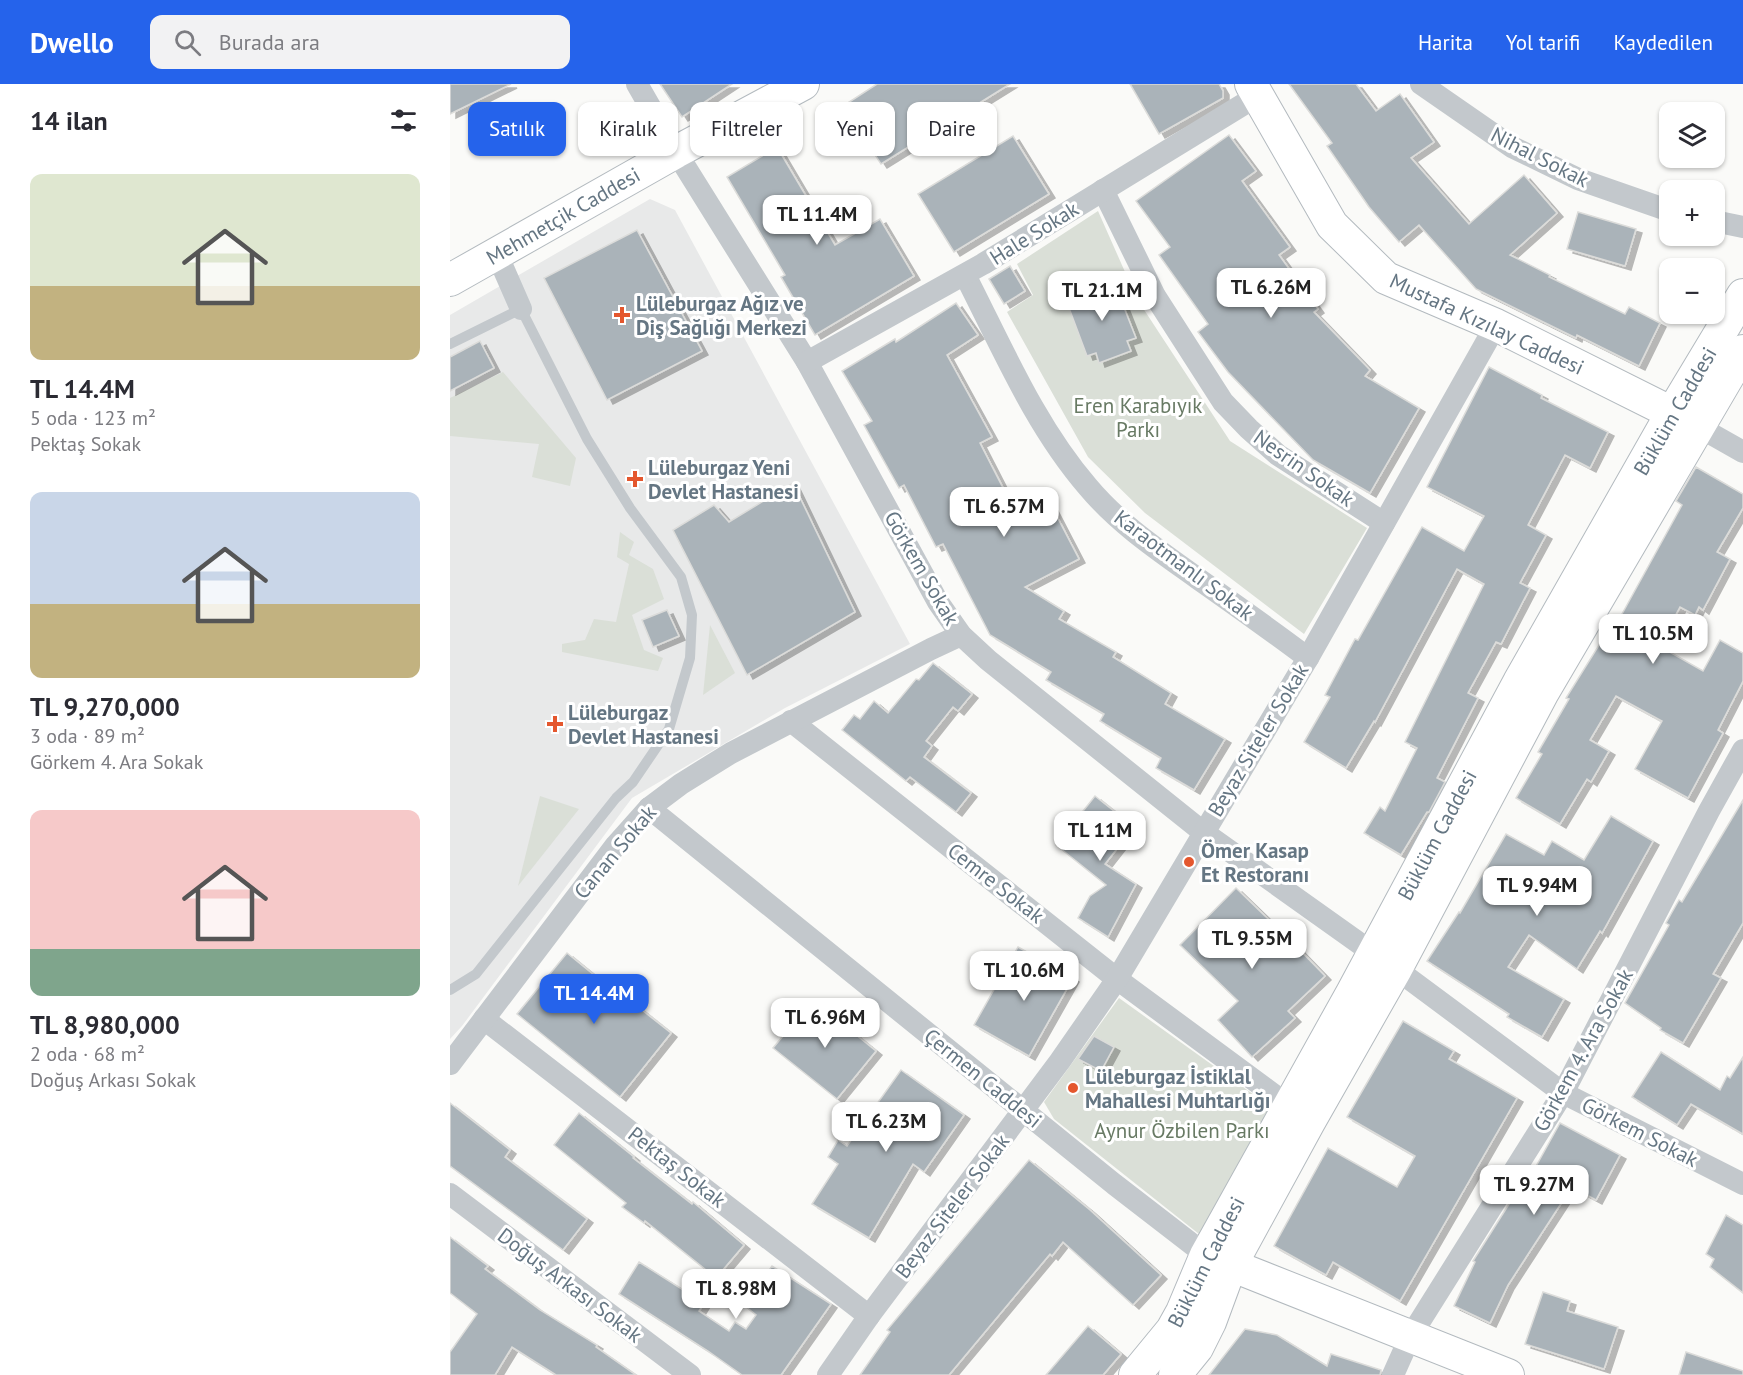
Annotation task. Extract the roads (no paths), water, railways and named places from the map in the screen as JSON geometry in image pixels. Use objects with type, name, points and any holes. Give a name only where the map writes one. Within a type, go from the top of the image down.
[{"type":"main road","name":"Mehmetçik Caddesi","points":[[678,151],[803,84]]},
{"type":"main road","name":"Mustafa Kızılay Caddesi","points":[[1254,90],[1332,225],[1386,278],[1496,325],[1685,420]]},
{"type":"main road","name":"Mehmetçik Caddesi","points":[[450,280],[669,156]]},
{"type":"main road","name":"Büklüm Caddesi","points":[[1175,1375],[1197,1348],[1210,1322],[1219,1260],[1289,1106],[1385,961],[1542,694],[1685,420],[1743,295]]},
{"type":"main road","name":"Büklüm Caddesi","points":[[1685,420],[1743,351]]},
{"type":"main road","name":"Büklüm Caddesi","points":[[1135,1375],[1172,1330],[1309,1122],[1385,961]]},
{"type":"main road","name":"Çermen Caddesi","points":[[1219,1260],[1508,1375]]},
{"type":"street","name":"Görkem Sokak","points":[[637,84],[647,102]]},
{"type":"street","name":"Nihal Sokak","points":[[1421,84],[1512,147],[1578,179],[1659,207]]},
{"type":"street","name":"Hale Sokak","points":[[807,362],[964,275],[1104,190],[1254,90]]},
{"type":"street","name":"Görkem Sokak","points":[[678,155],[807,362],[938,602],[961,635],[988,660],[1203,832],[1385,961],[1563,1093],[1743,1184]]},
{"type":"street","name":"Nesrin Sokak","points":[[1104,190],[1155,296],[1223,402],[1278,455],[1384,524]]},
{"type":"street","points":[[1725,223],[1743,227]]},
{"type":"street","points":[[497,254],[521,309]]},
{"type":"street","name":"Karaotmanlı Sokak","points":[[964,275],[1032,406],[1060,451],[1088,488],[1122,522],[1158,551],[1308,658]]},
{"type":"street","name":"Beyaz Siteler Sokak","points":[[828,1375],[869,1316],[1024,1110],[1117,979],[1308,658],[1496,325]]},
{"type":"street","name":"Mustafa Kızılay Caddesi","points":[[1685,420],[1743,452]]},
{"type":"street","name":"Canan Sokak","points":[[450,1064],[616,845],[649,808],[681,784],[731,753],[961,635]]},
{"type":"street","name":"Cemre Sokak","points":[[791,721],[1117,979],[1289,1106]]},
{"type":"street","name":"Görkem 4. Ara Sokak","points":[[1393,1375],[1410,1337],[1563,1093],[1743,750]]},
{"type":"street","name":"Çermen Caddesi","points":[[649,808],[1114,1184],[1219,1260]]},
{"type":"street","name":"Pektaş Sokak","points":[[484,1019],[869,1316]]},
{"type":"street","name":"Doğuş Arkası Sokak","points":[[450,1194],[690,1375]]},
{"type":"lane","points":[[450,344],[521,309],[587,439],[630,508],[681,577],[692,615],[690,658],[669,729],[633,782],[616,798],[476,974],[450,990]]},
{"type":"place","name":"Lüleburgaz Ağız ve Diş Sağlığı Merkezi","points":[[622,315]]},
{"type":"place","name":"Lüleburgaz Yeni Devlet Hastanesi","points":[[635,479]]},
{"type":"place","name":"Lüleburgaz Devlet Hastanesi","points":[[555,724]]},
{"type":"place","name":"Ömer Kasap Et Restoranı","points":[[1189,862]]},
{"type":"place","name":"Lüleburgaz İstiklal Mahallesi Muhtarlığı","points":[[1073,1088]]},
{"type":"park label","name":"Eren Karabıyık Parkı","points":[[1138,417]]},
{"type":"park label","name":"Aynur Özbilen Parkı","points":[[1182,1130]]}]
